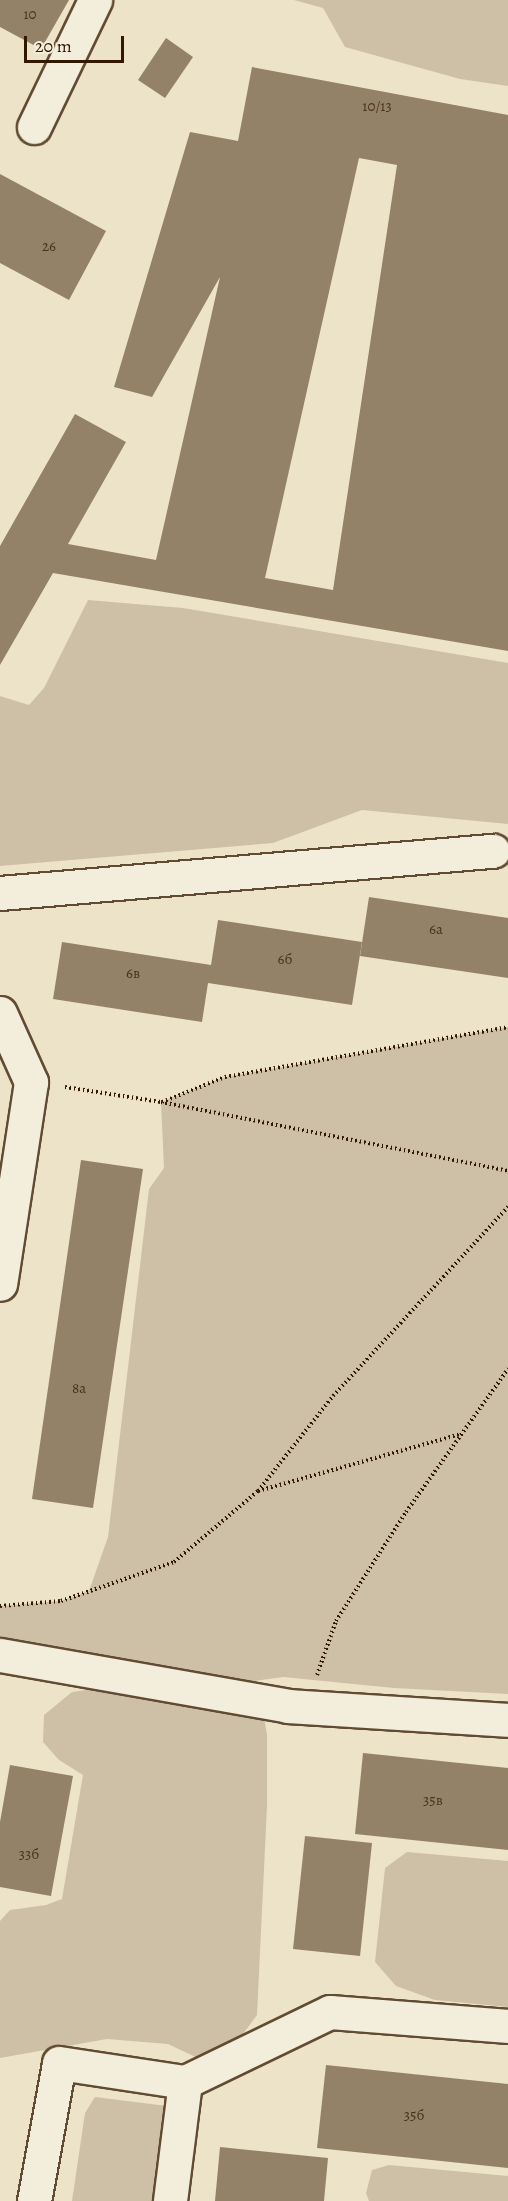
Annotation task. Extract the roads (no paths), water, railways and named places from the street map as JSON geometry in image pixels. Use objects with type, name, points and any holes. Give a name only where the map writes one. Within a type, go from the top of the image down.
[{"type":"lane","points":[[34,127],[95,0]]},
{"type":"lane","points":[[0,893],[493,851]]},
{"type":"lane","points":[[0,1013],[31,1083],[0,1284]]},
{"type":"lane","points":[[0,1655],[305,1708],[508,1720]]},
{"type":"lane","points":[[34,2201],[59,2063],[185,2082],[330,2012],[508,2026]]},
{"type":"lane","points":[[170,2201],[185,2082]]}]
